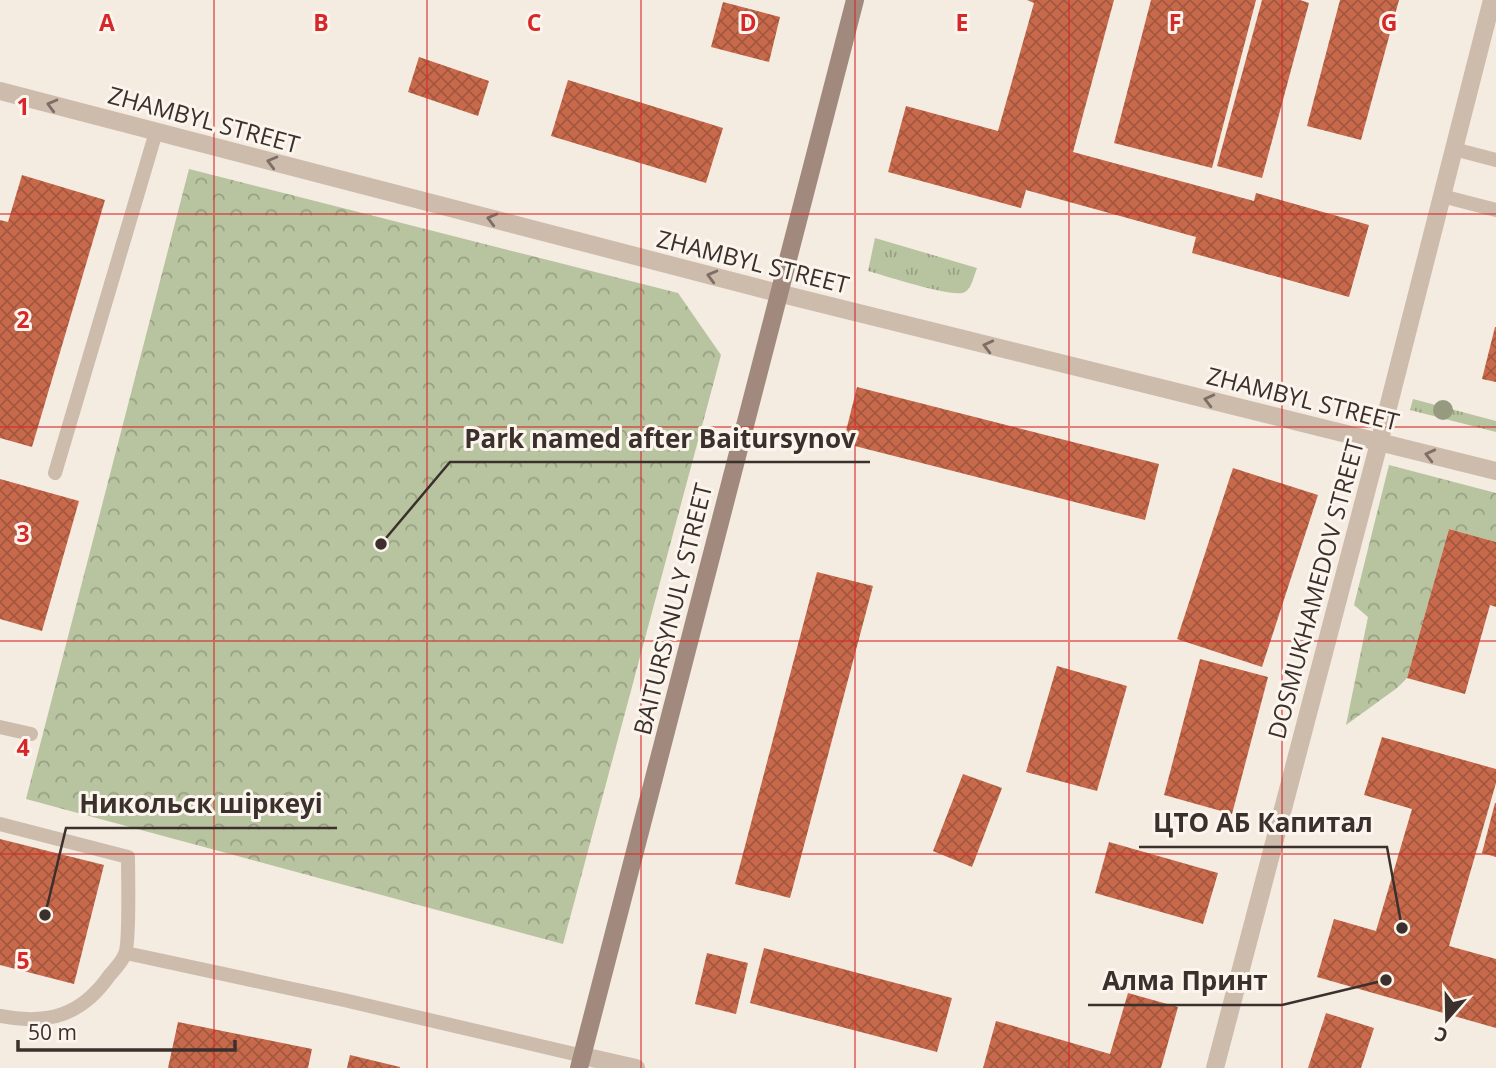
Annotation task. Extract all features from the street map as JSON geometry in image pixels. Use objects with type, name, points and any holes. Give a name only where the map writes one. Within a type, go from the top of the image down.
[{"type":"main road","name":"BAITURSYNULY STREET","points":[[581,1062],[855,0]]},
{"type":"street","name":"DOSMUKHAMEDOV STREET","points":[[1215,1068],[1492,0]]},
{"type":"street","name":"ZHAMBYL STREET","points":[[0,91],[778,293],[1496,471]]},
{"type":"street","points":[[581,1062],[636,1068]]},
{"type":"lane","points":[[55,473],[156,132]]},
{"type":"lane","points":[[1454,149],[1496,160]]},
{"type":"lane","points":[[1442,196],[1496,210]]},
{"type":"lane","points":[[0,727],[31,734]]},
{"type":"lane","points":[[0,824],[128,857],[126,953],[90,1000],[73,1011],[36,1021],[0,1016]]},
{"type":"lane","points":[[126,953],[344,1000],[581,1062]]},
{"type":"green space","points":[[189,169],[678,293],[721,355],[563,944],[26,799]]},
{"type":"green space","points":[[875,238],[977,268],[971,284],[965,292],[948,292],[868,271]]},
{"type":"green space","points":[[1413,399],[1496,421],[1496,432],[1410,410]]},
{"type":"green space","points":[[1389,465],[1496,493],[1496,542],[1449,529],[1407,678],[1346,725],[1368,617],[1354,605]]},
{"type":"building","points":[[1027,0],[1114,0],[1073,152],[1254,201],[1256,193],[1369,225],[1349,297],[1192,253],[1196,237],[1026,190],[1021,208],[888,172],[906,106],[998,131],[1034,3]]},
{"type":"building","points":[[1151,0],[1256,0],[1212,168],[1114,143]]},
{"type":"building","points":[[1262,0],[1300,0],[1309,3],[1262,178],[1217,166]]},
{"type":"building","points":[[1340,0],[1399,0],[1361,140],[1307,126]]},
{"type":"building","points":[[723,2],[780,17],[769,62],[711,47]]},
{"type":"building","points":[[419,57],[489,81],[478,116],[408,92]]},
{"type":"building","points":[[568,80],[723,128],[706,183],[551,136]]},
{"type":"building","points":[[22,175],[105,200],[32,447],[0,438],[0,220],[8,222]]},
{"type":"building","points":[[1496,327],[1496,382],[1482,379]]},
{"type":"building","points":[[857,387],[1159,464],[1145,520],[843,443]]},
{"type":"building","points":[[1233,468],[1318,495],[1262,667],[1177,639]]},
{"type":"building","points":[[0,479],[79,501],[42,631],[0,619]]},
{"type":"building","points":[[1449,529],[1496,542],[1496,607],[1490,605],[1465,694],[1407,678]]},
{"type":"building","points":[[817,572],[873,586],[790,898],[735,884]]},
{"type":"building","points":[[1200,659],[1268,677],[1232,814],[1164,795]]},
{"type":"building","points":[[1057,666],[1127,686],[1097,791],[1026,772]]},
{"type":"building","points":[[1382,737],[1496,769],[1496,783],[1449,946],[1496,959],[1496,1028],[1317,977],[1334,919],[1376,931],[1412,809],[1364,795]]},
{"type":"building","points":[[963,774],[1002,788],[972,867],[933,851]]},
{"type":"building","points":[[1496,803],[1496,857],[1482,853]]},
{"type":"building","points":[[0,839],[104,865],[74,984],[0,965]]},
{"type":"building","points":[[1109,842],[1218,873],[1203,924],[1095,893]]},
{"type":"building","points":[[764,948],[952,998],[937,1052],[750,1003]]},
{"type":"building","points":[[707,953],[748,963],[736,1014],[695,1004]]},
{"type":"building","points":[[1128,993],[1178,1007],[1161,1068],[983,1068],[996,1021],[1110,1054]]},
{"type":"building","points":[[1326,1013],[1374,1028],[1361,1068],[1308,1068]]},
{"type":"building","points":[[178,1022],[312,1049],[308,1068],[168,1068]]},
{"type":"building","points":[[350,1055],[400,1067],[400,1068],[347,1068]]},
{"type":"place","name":"Park named after Baitursynov","points":[[381,544]]},
{"type":"place","name":"Никольск шіркеуі","points":[[45,915]]},
{"type":"place","name":"ЦТО АБ Капитал","points":[[1402,928]]},
{"type":"place","name":"Алма Принт","points":[[1386,980]]}]
